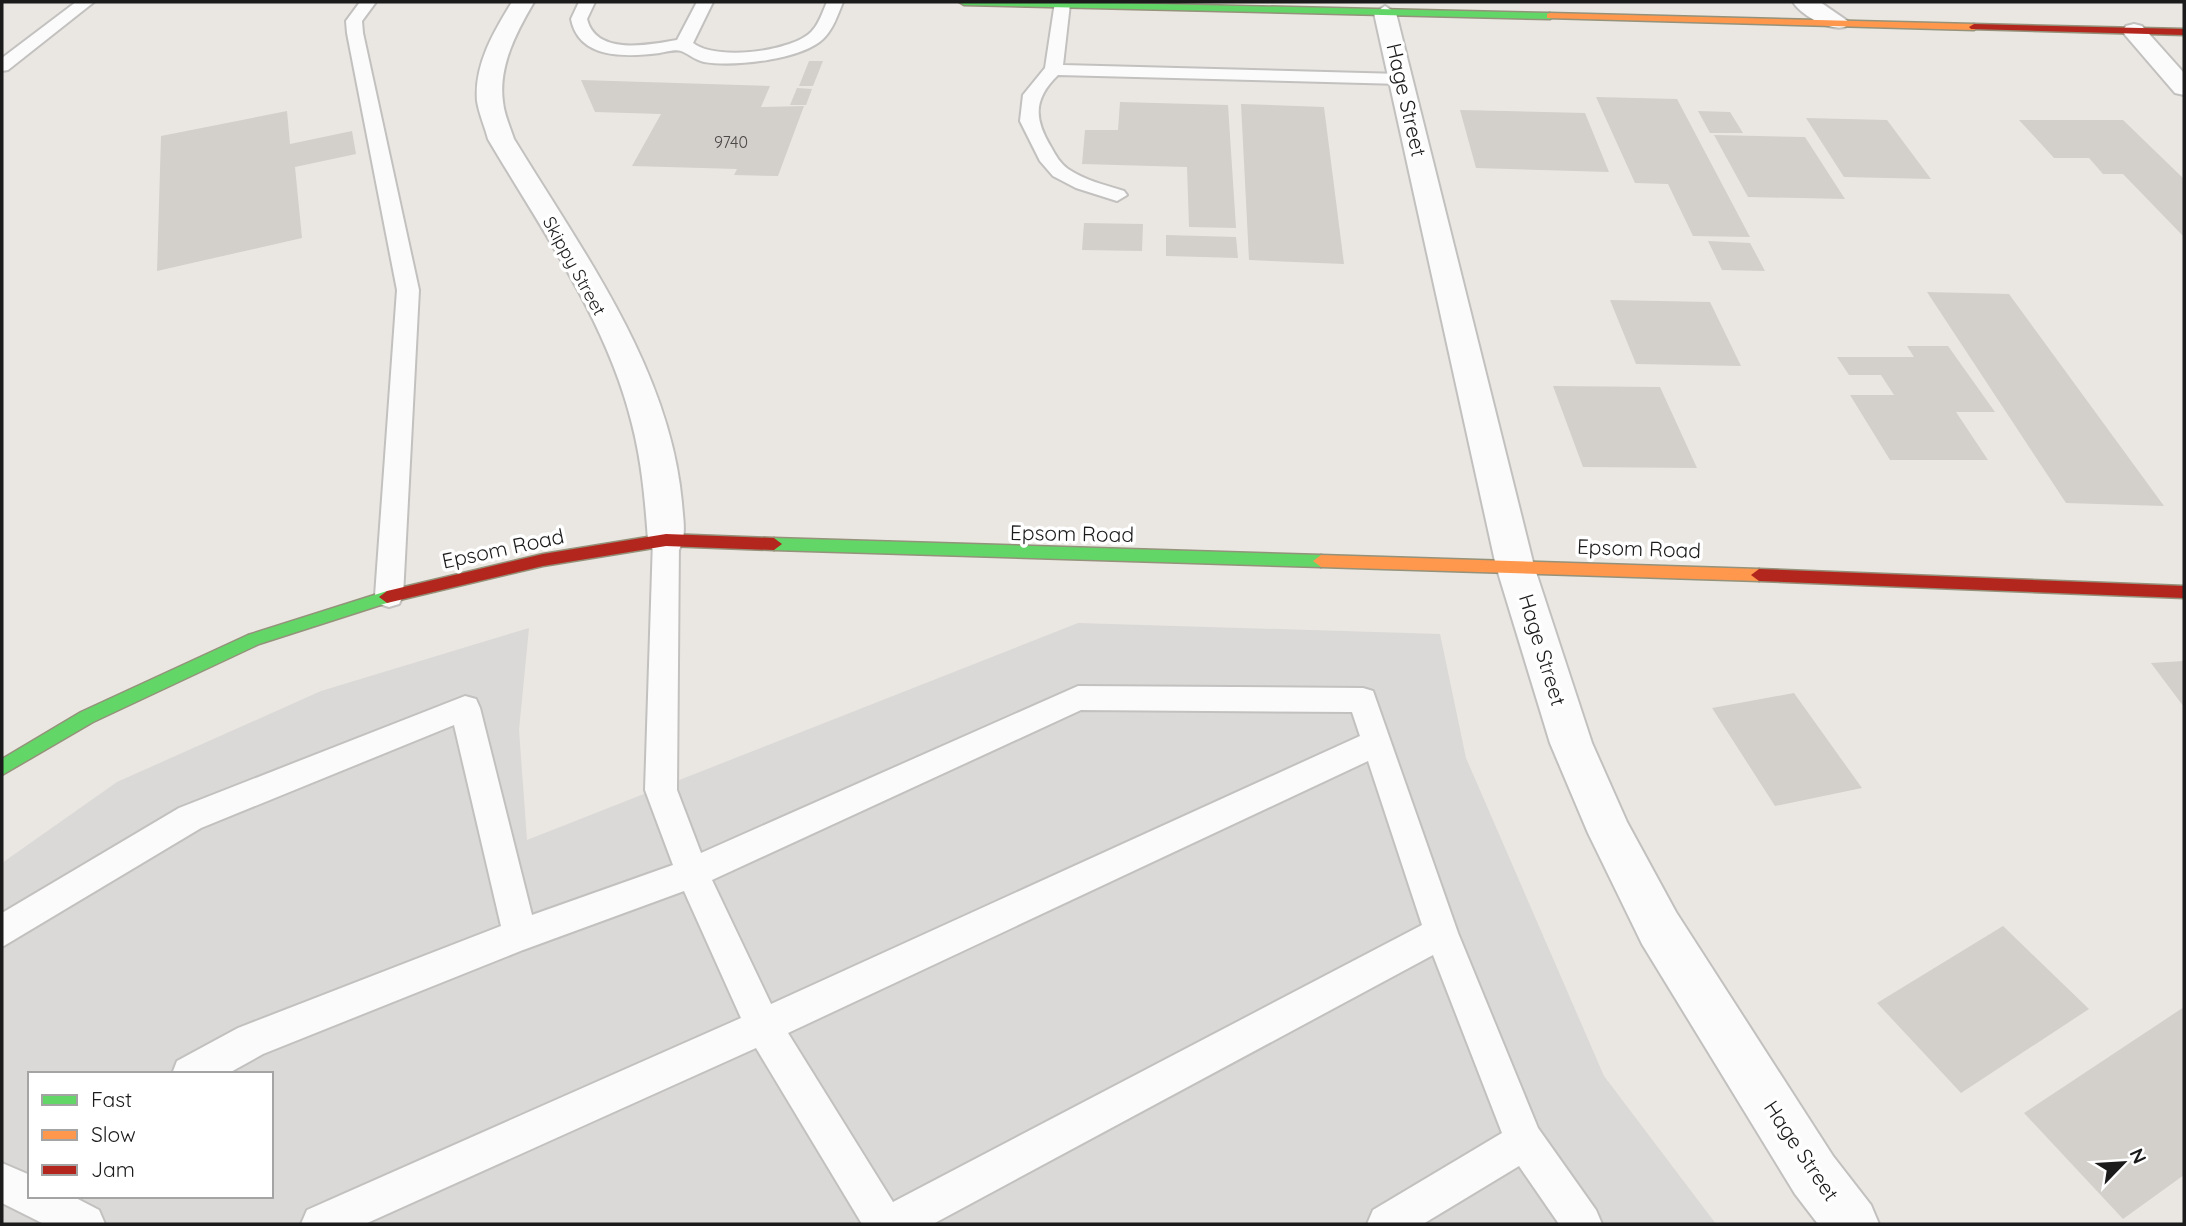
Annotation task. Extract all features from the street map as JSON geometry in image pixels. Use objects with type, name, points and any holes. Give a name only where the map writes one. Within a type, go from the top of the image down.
[{"type":"street","name":"Skippy Street","points":[[523,2],[506,30],[493,64],[491,101],[501,139],[624,356],[643,407],[659,465],[666,540]]},
{"type":"street","points":[[964,2],[2184,32]]},
{"type":"street","points":[[1804,2],[1836,22]]},
{"type":"street","name":"Hage Street","points":[[1385,13],[1515,565],[1571,743],[1610,833],[1647,904],[1814,1175],[1852,1224]]},
{"type":"street","points":[[2134,31],[2184,88]]},
{"type":"street","name":"Epsom Road","points":[[2,768],[88,717],[254,639],[389,596],[543,560],[666,540],[937,551],[1515,565],[2184,592]]},
{"type":"lane","points":[[2,66],[86,2]]},
{"type":"lane","points":[[369,2],[354,21],[355,36],[408,289],[389,596]]},
{"type":"lane","points":[[587,2],[579,19],[584,36],[599,46],[645,51],[684,44]]},
{"type":"lane","points":[[684,44],[705,2]]},
{"type":"lane","points":[[684,44],[689,50],[707,57],[779,53],[818,35],[835,2]]},
{"type":"lane","points":[[1062,4],[1054,70],[1036,86],[1027,101],[1030,129],[1054,167],[1075,181],[1117,195]]},
{"type":"lane","points":[[14,37],[39,37]]},
{"type":"lane","points":[[1054,70],[1401,79]]},
{"type":"lane","points":[[666,540],[661,790],[692,873],[763,1026],[884,1224]]},
{"type":"lane","points":[[194,1072],[251,1041],[520,935],[692,873],[1079,698],[1363,700],[1441,933],[1524,1141],[1581,1224]]},
{"type":"lane","points":[[2,931],[190,818],[465,708],[520,935]]},
{"type":"lane","points":[[321,1224],[763,1026],[1378,742]]},
{"type":"lane","points":[[893,1224],[1441,933]]},
{"type":"lane","points":[[1387,1224],[1524,1141]]},
{"type":"lane","points":[[2,1182],[28,1194]]},
{"type":"lane","points":[[41,1200],[85,1224]]},
{"type":"shaded area","points":[[1078,623],[1440,634],[1466,758],[1604,1076],[1716,1224],[2,1224],[2,863],[117,782],[321,691],[529,628],[519,730],[527,840]]},
{"type":"building","points":[[809,61],[823,61],[813,86],[799,86]]},
{"type":"building","points":[[581,80],[770,86],[761,107],[804,106],[778,176],[734,175],[737,169],[632,166],[661,114],[595,112]]},
{"type":"building","points":[[797,88],[812,89],[806,105],[790,105]]},
{"type":"building","points":[[1596,97],[1677,99],[1750,237],[1693,236],[1668,184],[1635,183]]},
{"type":"building","points":[[1120,102],[1228,105],[1236,228],[1189,227],[1187,167],[1082,164],[1085,130],[1118,130]]},
{"type":"building","points":[[1241,104],[1324,107],[1344,264],[1249,260]]},
{"type":"building","points":[[1460,110],[1585,113],[1609,172],[1476,168]]},
{"type":"building","points":[[287,111],[290,144],[352,131],[356,154],[295,167],[302,238],[157,271],[161,136]]},
{"type":"building","points":[[1698,111],[1730,112],[1743,133],[1710,133]]},
{"type":"building","points":[[1806,118],[1887,120],[1931,179],[1844,177]]},
{"type":"building","points":[[2019,120],[2123,120],[2184,179],[2184,237],[2123,174],[2103,174],[2089,158],[2054,158]]},
{"type":"building","points":[[1714,135],[1805,137],[1845,199],[1748,197]]},
{"type":"building","points":[[1084,223],[1143,224],[1142,251],[1082,250]]},
{"type":"building","points":[[1166,235],[1236,237],[1238,258],[1166,256]]},
{"type":"building","points":[[1708,241],[1750,243],[1765,271],[1722,270]]},
{"type":"building","points":[[1927,292],[2009,294],[2164,506],[2066,503]]},
{"type":"building","points":[[1610,300],[1710,302],[1741,366],[1636,364]]},
{"type":"building","points":[[1907,346],[1948,346],[1995,412],[1956,412],[1988,460],[1890,460],[1850,395],[1894,395],[1881,375],[1849,375],[1837,357],[1914,357]]},
{"type":"building","points":[[1553,386],[1660,387],[1697,468],[1583,467]]},
{"type":"building","points":[[2184,661],[2184,707],[2151,663]]},
{"type":"building","points":[[1794,693],[1862,788],[1775,806],[1712,708]]},
{"type":"building","points":[[2003,926],[2089,1009],[1961,1093],[1877,1003]]},
{"type":"building","points":[[2184,1007],[2184,1175],[2123,1219],[2024,1113]]},
{"type":"traffic: fast","points":[[964,2],[1550,16]]},
{"type":"traffic: fast","points":[[774,544],[1321,561]]},
{"type":"traffic: fast","points":[[2,768],[87,717],[254,639],[387,597]]},
{"type":"traffic: slow","points":[[1550,16],[1974,27]]},
{"type":"traffic: slow","points":[[1321,561],[1759,575]]},
{"type":"traffic: jam","points":[[1974,27],[2184,32]]},
{"type":"traffic: jam","points":[[387,597],[543,560],[666,540],[774,544]]},
{"type":"traffic: jam","points":[[1759,575],[2184,592]]}]
